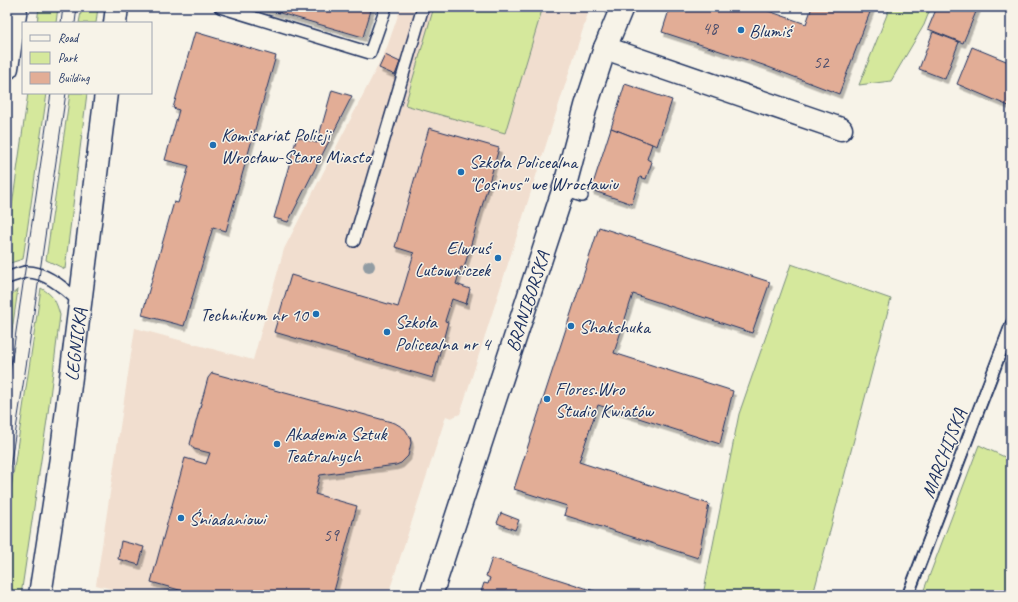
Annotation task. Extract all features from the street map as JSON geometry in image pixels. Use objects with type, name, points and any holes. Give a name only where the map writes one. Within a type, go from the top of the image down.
[{"type":"street","points":[[7,68],[16,7]]},
{"type":"street","points":[[115,22],[117,7]]},
{"type":"street","name":"BRANIBORSKA","points":[[431,595],[573,193],[586,106],[605,48],[622,7]]},
{"type":"street","points":[[605,48],[841,129]]},
{"type":"street","name":"LEGNICKA","points":[[40,595],[61,458],[106,94]]},
{"type":"lane","points":[[220,7],[370,53],[386,7]]},
{"type":"lane","points":[[354,241],[423,7]]},
{"type":"lane","points":[[7,278],[26,272],[40,275],[61,285],[80,303]]},
{"type":"lane","name":"MARCHIJSKA","points":[[908,595],[1011,325]]},
{"type":"shaded area","points":[[401,7],[590,7],[460,414],[451,418],[446,416],[388,595],[136,595],[96,585],[135,328],[253,360],[284,249],[386,50]]},
{"type":"green space","points":[[39,7],[58,7],[56,22],[37,22]]},
{"type":"green space","points":[[82,7],[98,7],[96,22],[79,22]]},
{"type":"green space","points":[[434,7],[541,7],[542,10],[505,133],[405,105]]},
{"type":"green space","points":[[890,7],[931,7],[924,25],[891,81],[859,85]]},
{"type":"green space","points":[[28,94],[47,94],[23,259],[7,264],[7,241]]},
{"type":"green space","points":[[70,94],[87,94],[65,269],[46,260]]},
{"type":"green space","points":[[791,264],[891,299],[813,595],[703,595],[739,414]]},
{"type":"green space","points":[[41,288],[54,299],[60,315],[48,413],[21,595],[7,595],[7,515]]},
{"type":"green space","points":[[18,289],[7,365],[7,299]]},
{"type":"green space","points":[[979,445],[1011,460],[1011,595],[922,595]]},
{"type":"building","points":[[259,7],[282,7],[280,13]]},
{"type":"building","points":[[282,7],[345,7],[351,9],[351,7],[372,7],[363,37],[280,13]]},
{"type":"building","points":[[670,7],[757,7],[806,24],[812,7],[872,7],[839,94],[763,65],[662,32]]},
{"type":"building","points":[[937,7],[978,7],[963,43],[928,29]]},
{"type":"building","points":[[195,32],[276,56],[226,231],[213,227],[184,326],[142,315],[174,202],[178,203],[189,166],[165,160],[179,110],[173,108]]},
{"type":"building","points":[[933,32],[959,42],[945,79],[919,69]]},
{"type":"building","points":[[972,47],[1011,63],[1011,107],[957,84]]},
{"type":"building","points":[[385,55],[400,62],[395,75],[379,68]]},
{"type":"building","points":[[625,84],[672,100],[657,146],[611,128]]},
{"type":"building","points":[[332,90],[352,96],[288,222],[274,218],[297,137],[317,143]]},
{"type":"building","points":[[429,128],[499,148],[464,268],[461,267],[456,284],[470,289],[466,304],[452,299],[445,321],[448,322],[433,378],[274,332],[291,275],[398,307],[414,253],[395,247]]},
{"type":"building","points":[[611,128],[652,144],[647,159],[652,162],[646,179],[640,177],[632,204],[591,190]]},
{"type":"building","points":[[599,227],[770,282],[752,333],[633,294],[614,353],[733,391],[720,444],[598,405],[579,462],[709,504],[698,558],[564,515],[567,506],[514,489]]},
{"type":"building","points":[[212,373],[395,423],[405,429],[410,437],[411,443],[408,456],[401,463],[396,465],[320,475],[315,494],[357,506],[333,595],[197,595],[151,582],[185,458],[206,464],[210,453],[194,449],[190,444],[208,378]]},
{"type":"building","points":[[501,513],[519,520],[515,530],[497,523]]},
{"type":"building","points":[[121,541],[144,547],[139,565],[118,559]]},
{"type":"building","points":[[492,558],[606,595],[480,595],[484,583],[488,584],[490,578],[486,576]]},
{"type":"tram line","points":[[61,22],[63,7]]},
{"type":"tram line","points":[[75,22],[77,7]]},
{"type":"tram line","points":[[7,393],[51,94]]},
{"type":"tram line","points":[[7,486],[66,94]]},
{"type":"tram line","points":[[902,595],[1011,308]]},
{"type":"tram line","points":[[914,595],[1011,341]]},
{"type":"place","name":"Blumiś","points":[[741,30]]},
{"type":"place","name":"Komisariat Policji Wrocław-Stare Miasto","points":[[213,145]]},
{"type":"place","name":"Szkoła Policealna \"Cosinus\" we Wrocławiu","points":[[461,172]]},
{"type":"place","name":"Elwruś Lutowniczek","points":[[498,258]]},
{"type":"place","name":"Technikum nr 10","points":[[316,314]]},
{"type":"place","name":"Shakshuka","points":[[571,326]]},
{"type":"place","name":"Szkoła Policealna nr 4","points":[[387,332]]},
{"type":"place","name":"Flores.Wro Studio Kwiatów","points":[[547,399]]},
{"type":"place","name":"Akademia Sztuk Teatralnych","points":[[277,444]]},
{"type":"place","name":"Śniadaniowi","points":[[181,518]]}]
